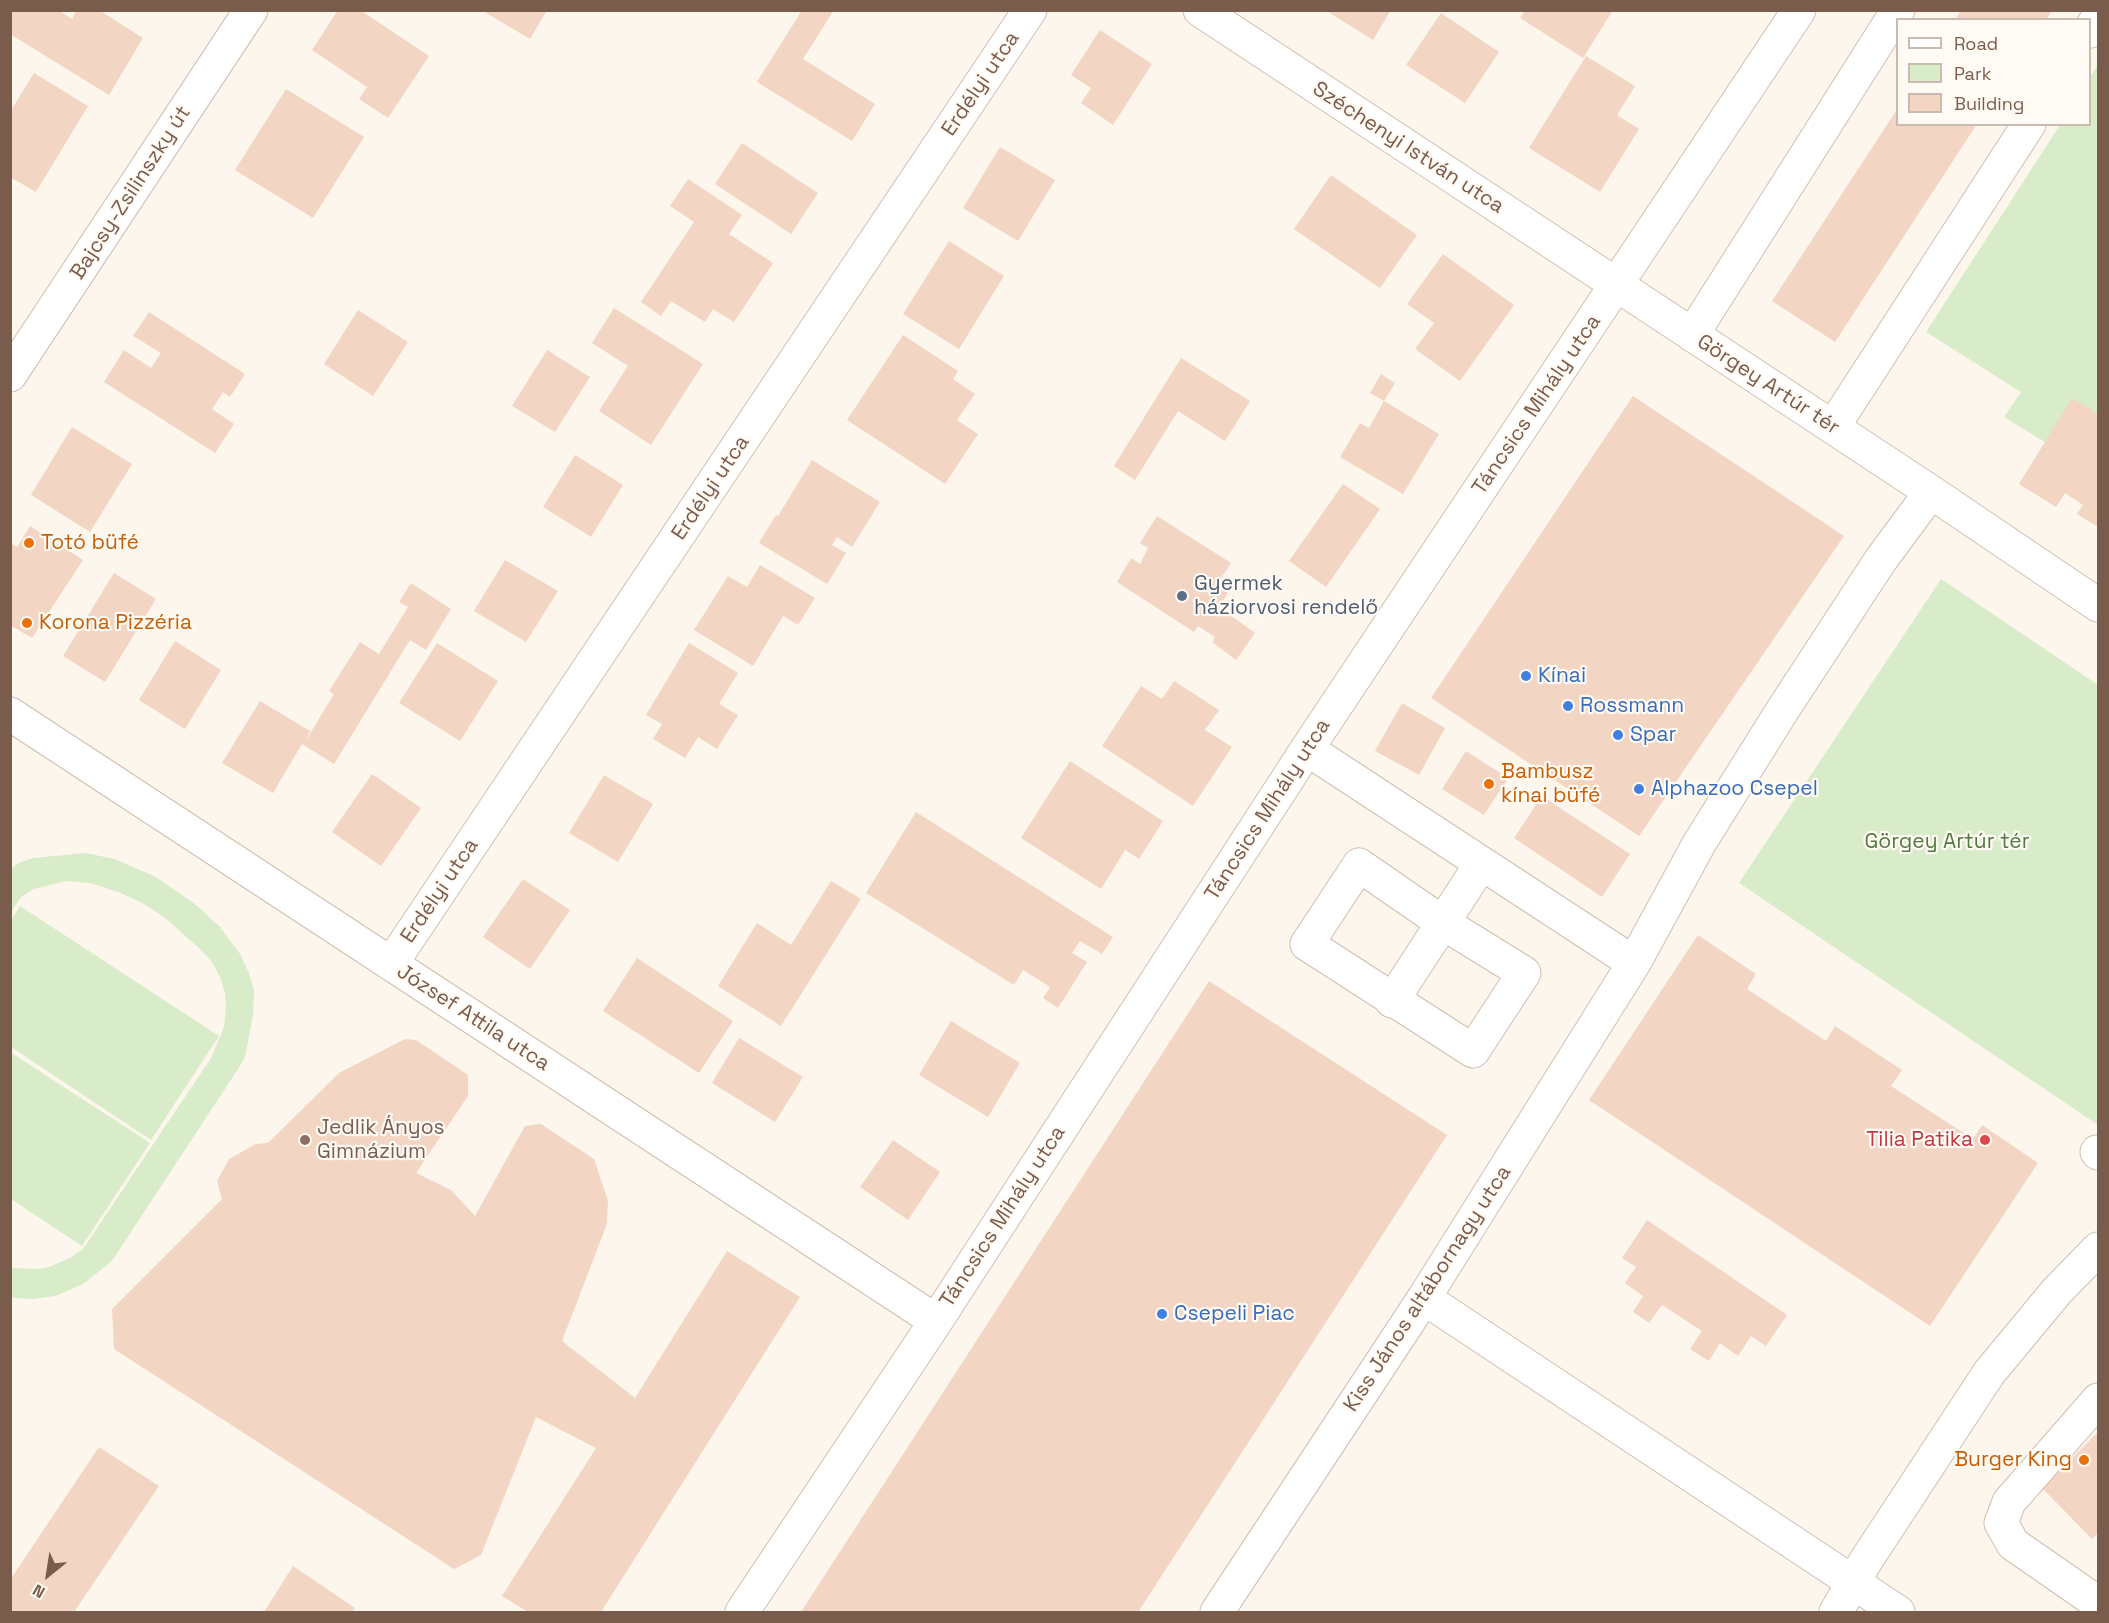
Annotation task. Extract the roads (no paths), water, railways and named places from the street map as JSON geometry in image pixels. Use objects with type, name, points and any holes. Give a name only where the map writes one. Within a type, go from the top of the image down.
[{"type":"street","name":"Bajcsy-Zsilinszky út","points":[[10,375],[251,10]]},
{"type":"street","name":"Erdélyi utca","points":[[391,964],[1030,10]]},
{"type":"street","name":"Széchenyi István utca","points":[[1200,10],[1617,286]]},
{"type":"street","name":"Táncsics Mihály utca","points":[[742,1612],[936,1321],[1307,749],[1799,10]]},
{"type":"street","points":[[1692,335],[1899,10]]},
{"type":"street","points":[[1833,427],[2028,126]]},
{"type":"street","name":"Görgey Artúr tér","points":[[1617,286],[2098,604]]},
{"type":"street","name":"Kiss János altábornagy utca","points":[[1217,1612],[1425,1298],[1634,963],[1694,852],[1782,711],[1880,561],[1931,492]]},
{"type":"street","name":"József Attila utca","points":[[10,714],[936,1321]]},
{"type":"street","points":[[1307,749],[1634,963]]},
{"type":"street","points":[[1392,1001],[1481,864]]},
{"type":"street","points":[[1359,865],[1443,923],[1524,973],[1473,1052],[1307,944],[1359,865]]},
{"type":"street","points":[[1836,1612],[1989,1373],[2056,1291],[2098,1249]]},
{"type":"street","points":[[1425,1298],[1852,1584],[1898,1612]]},
{"type":"street","points":[[2098,1400],[2009,1502],[2001,1524],[2013,1544],[2098,1603]]},
{"type":"place","name":"Totó büfé","points":[[29,543]]},
{"type":"place","name":"Gyermek háziorvosi rendelő","points":[[1182,596]]},
{"type":"place","name":"Korona Pizzéria","points":[[27,623]]},
{"type":"place","name":"Kínai","points":[[1526,676]]},
{"type":"place","name":"Rossmann","points":[[1568,706]]},
{"type":"place","name":"Spar","points":[[1618,735]]},
{"type":"place","name":"Bambusz kínai büfé","points":[[1489,784]]},
{"type":"place","name":"Alphazoo Csepel","points":[[1639,789]]},
{"type":"place","name":"Jedlik Ányos Gimnázium","points":[[305,1140]]},
{"type":"place","name":"Tilia Patika","points":[[1985,1140]]},
{"type":"place","name":"Csepeli Piac","points":[[1162,1314]]},
{"type":"place","name":"Burger King","points":[[2084,1460]]}]
